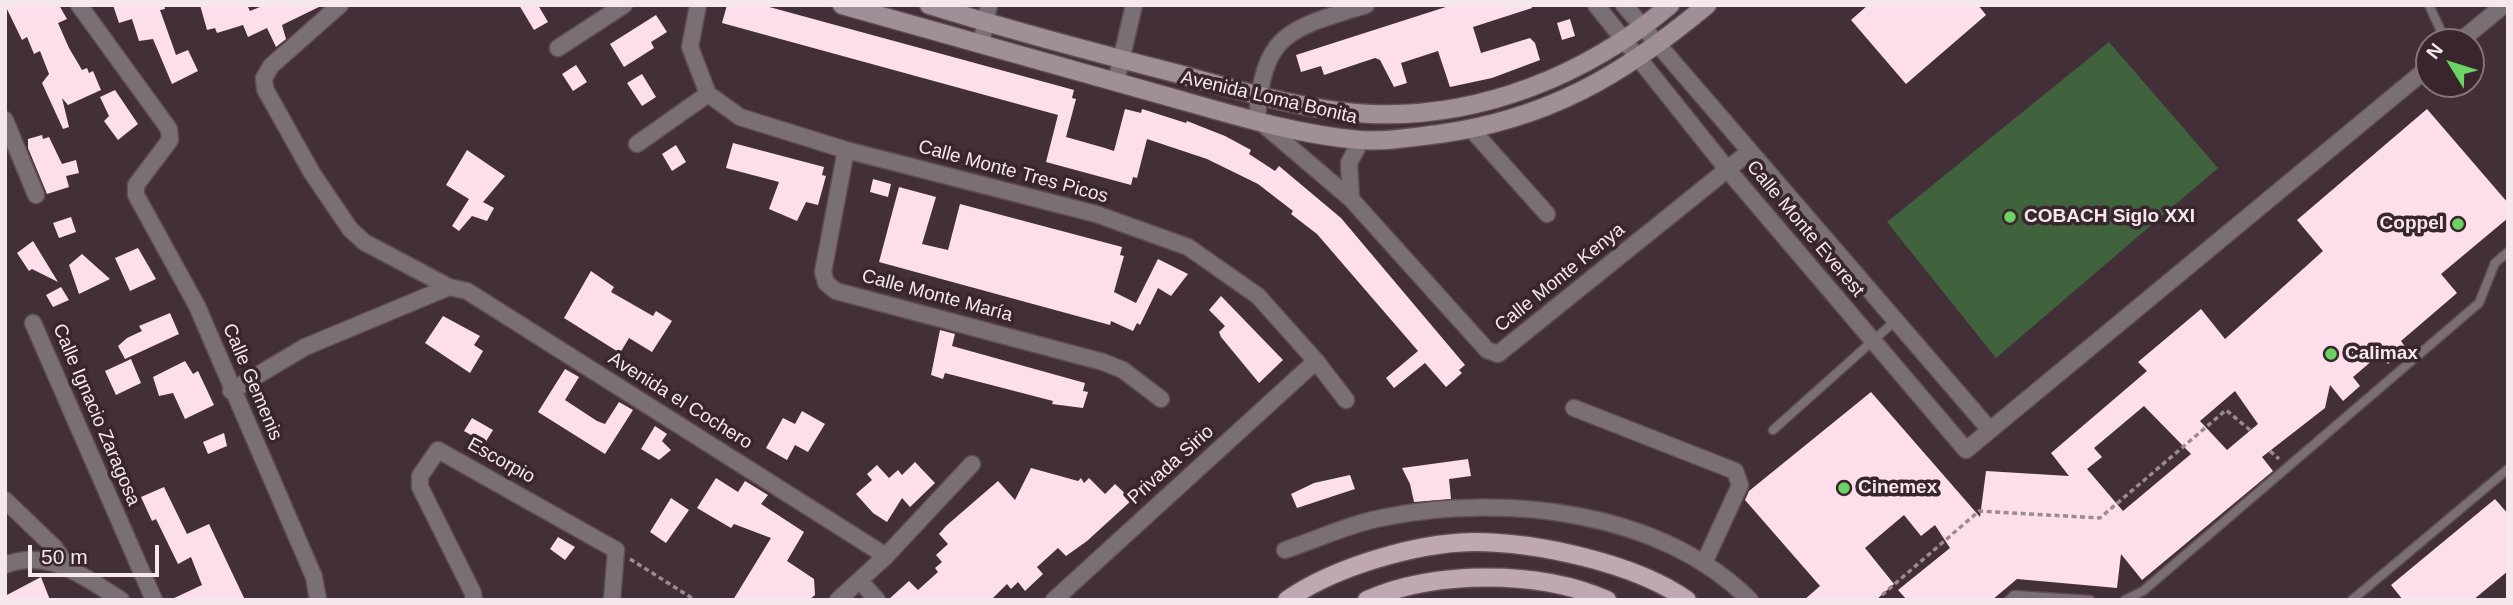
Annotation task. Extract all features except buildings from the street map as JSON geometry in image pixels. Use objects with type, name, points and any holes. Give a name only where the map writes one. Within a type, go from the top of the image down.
[{"type":"main road","name":"Avenida Loma Bonita","points":[[929,5],[987,14],[1122,60],[1258,95],[1370,114],[1419,113],[1467,107],[1549,80],[1624,42],[1670,5]]},
{"type":"main road","name":"Avenida Loma Bonita","points":[[845,6],[1256,119],[1361,140],[1404,139],[1472,130],[1543,110],[1588,89],[1639,60],[1707,5]]},
{"type":"main road","points":[[1287,600],[1338,572],[1422,549],[1472,542],[1522,547],[1586,559],[1643,578],[1687,600]]},
{"type":"main road","points":[[1367,600],[1426,584],[1476,578],[1538,581],[1607,600]]},
{"type":"street","name":"Calle Gemenis","points":[[79,5],[169,129],[170,140],[136,185],[136,195],[197,306],[314,577],[318,600]]},
{"type":"street","name":"Avenida el Cochero","points":[[340,5],[271,66],[264,78],[265,89],[312,173],[350,229],[364,242],[449,287],[467,291],[886,556]]},
{"type":"street","points":[[558,48],[624,5]]},
{"type":"street","points":[[637,144],[708,94],[690,47],[698,5]]},
{"type":"street","points":[[1116,82],[1134,5]]},
{"type":"street","points":[[1256,119],[1263,69],[1282,40],[1306,24],[1366,5]]},
{"type":"street","name":"Calle Monte Everest","points":[[1597,5],[1727,169],[1966,450],[2415,79]]},
{"type":"street","name":"Calle Monte Everest","points":[[1623,5],[1990,430]]},
{"type":"street","points":[[2476,28],[2504,5]]},
{"type":"street","points":[[981,45],[987,14]]},
{"type":"street","name":"Calle Monte Tres Picos","points":[[708,94],[740,117],[846,150],[1096,214],[1188,247],[1258,296],[1316,361],[1346,400]]},
{"type":"street","name":"Calle Monte Kenya","points":[[1256,119],[1351,199],[1487,350],[1498,354],[1749,152]]},
{"type":"street","points":[[5,120],[36,195]]},
{"type":"street","points":[[1472,130],[1547,214]]},
{"type":"street","points":[[1351,199],[1349,163],[1361,140]]},
{"type":"street","name":"Calle Monte María","points":[[846,150],[822,272],[825,283],[836,291],[1103,362],[1132,375],[1161,399]]},
{"type":"street","points":[[231,390],[305,347],[449,287]]},
{"type":"street","name":"Calle Ignacio Zaragosa","points":[[33,323],[154,600]]},
{"type":"street","name":"Privada Sirio","points":[[1054,600],[1316,361]]},
{"type":"street","points":[[1574,408],[1735,471],[1740,485],[1704,563]]},
{"type":"street","name":"Escorpio","points":[[474,600],[420,487],[420,476],[438,450],[617,550]]},
{"type":"street","points":[[838,600],[886,556],[972,464]]},
{"type":"street","points":[[5,500],[54,547],[68,567]]},
{"type":"street","points":[[1285,550],[1383,517],[1452,507],[1513,508],[1581,515],[1647,537],[1704,563],[1727,578],[1750,600]]},
{"type":"street","points":[[612,600],[617,550]]},
{"type":"street","points":[[5,565],[36,559],[68,567],[121,600]]},
{"type":"street","points":[[860,581],[877,600]]},
{"type":"lane","points":[[2429,5],[2440,28]]},
{"type":"lane","points":[[2125,600],[2143,591],[2161,576],[2479,303],[2495,263],[2508,252]]},
{"type":"lane","points":[[1773,430],[1895,321]]},
{"type":"lane","points":[[2352,600],[2506,474]]},
{"type":"lane","points":[[2009,600],[2014,595],[2090,600]]},
{"type":"path","points":[[1882,595],[1979,511],[2100,518],[2226,410],[2250,430]]},
{"type":"path","points":[[617,550],[695,600]]},
{"type":"green space","points":[[2109,42],[2218,168],[1996,358],[1887,222]]},
{"type":"place","name":"COBACH Siglo XXI","points":[[2010,217]]},
{"type":"place","name":"Coppel","points":[[2458,224]]},
{"type":"place","name":"Calimax","points":[[2331,354]]},
{"type":"place","name":"Cinemex","points":[[1844,488]]}]
